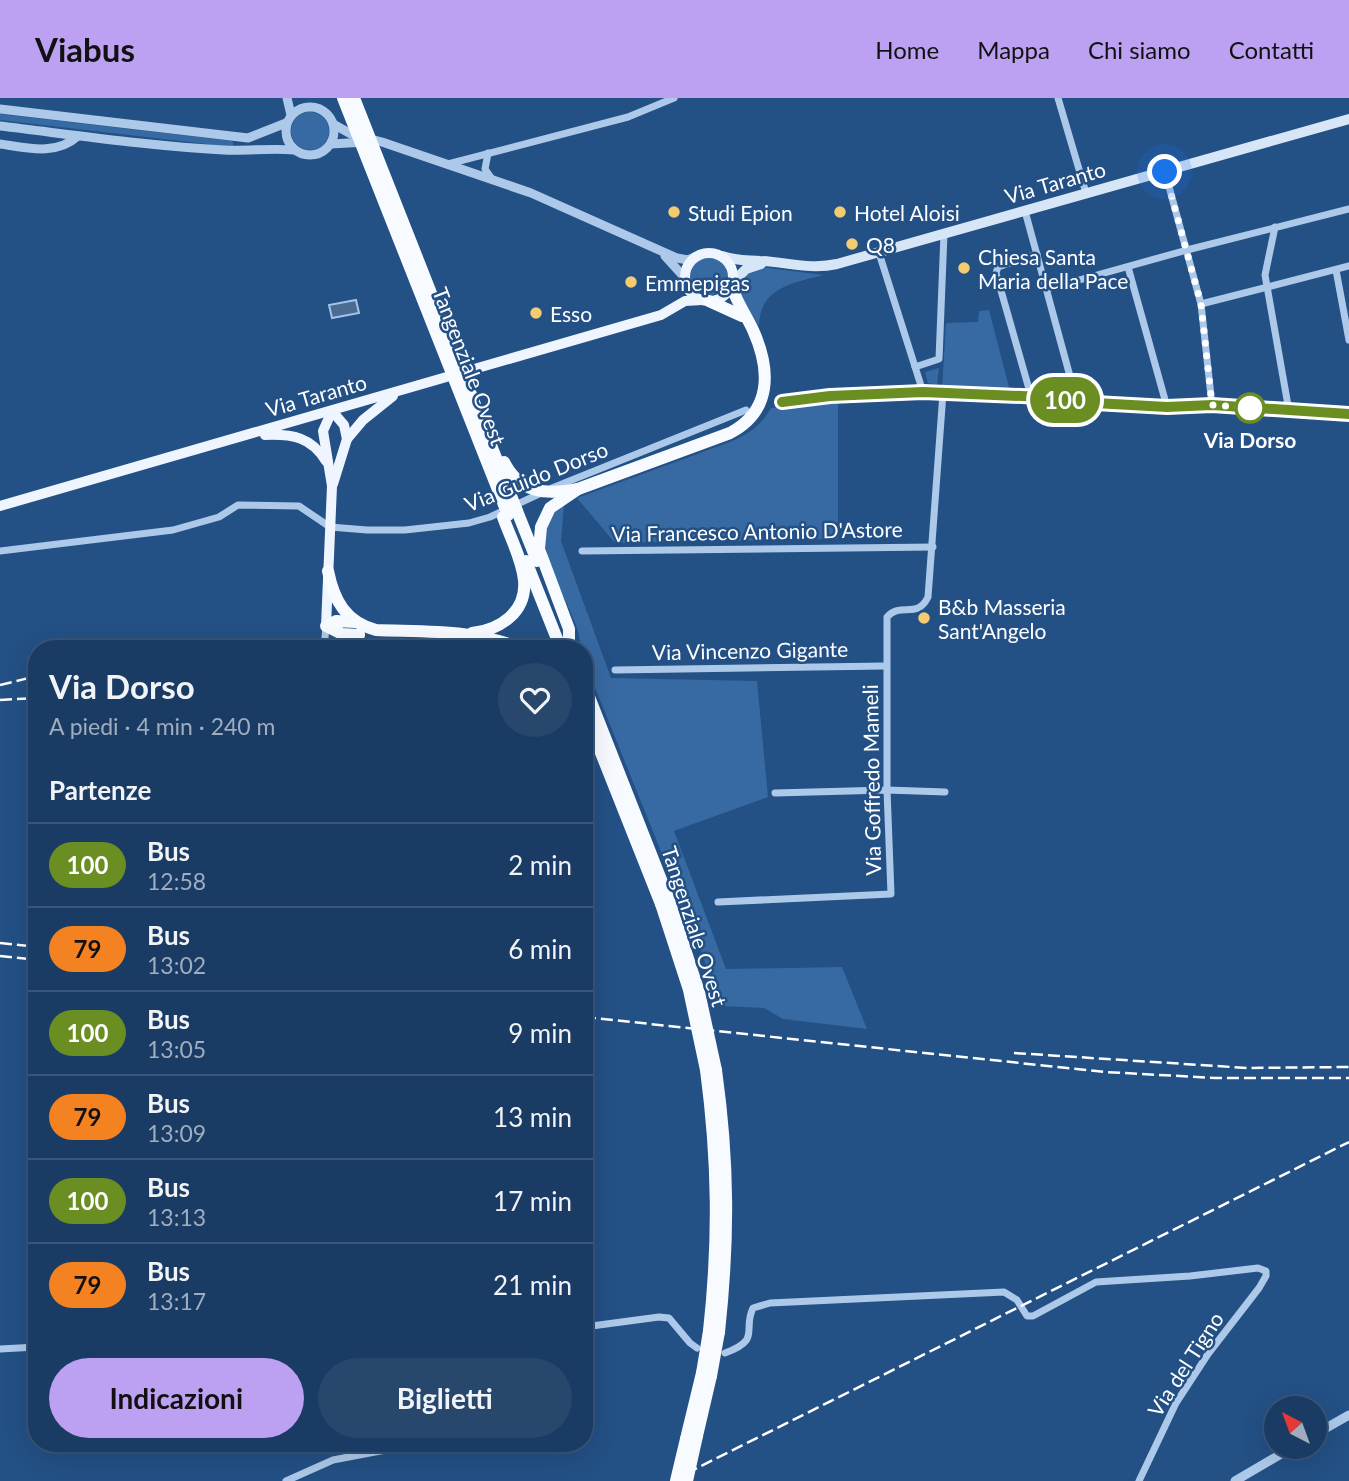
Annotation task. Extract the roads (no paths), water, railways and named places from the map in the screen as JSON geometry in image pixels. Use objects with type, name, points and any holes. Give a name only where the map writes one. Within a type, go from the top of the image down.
[{"type":"highway","name":"Tangenziale Ovest","points":[[343,98],[485,457],[564,640]]},
{"type":"highway","name":"Tangenziale Ovest","points":[[354,98],[467,384],[510,515]]},
{"type":"highway","points":[[467,384],[476,396],[512,475],[541,492],[555,493],[578,489],[716,439],[749,421],[758,411],[765,387],[755,334],[738,306],[732,284]]},
{"type":"highway","points":[[705,301],[746,318]]},
{"type":"highway","points":[[568,640],[569,629],[541,558],[539,538],[544,517],[550,508],[578,489]]},
{"type":"highway","points":[[458,635],[497,628],[507,621],[519,606],[524,581],[510,515]]},
{"type":"highway","points":[[328,572],[336,599],[358,629]]},
{"type":"highway","points":[[326,626],[341,634],[358,629],[376,629],[489,640]]},
{"type":"highway","points":[[349,640],[358,629]]},
{"type":"highway","name":"Tangenziale Ovest","points":[[593,708],[699,992],[711,1070],[725,1132],[726,1271],[692,1438],[687,1481]]},
{"type":"highway","name":"Tangenziale Ovest","points":[[593,733],[629,824],[665,902]]},
{"type":"highway","points":[[593,746],[623,818],[629,824]]},
{"type":"highway","name":"Tangenziale Ovest","points":[[676,1481],[692,1438]]},
{"type":"main road","name":"Via Taranto","points":[[642,320],[660,313],[675,302],[685,281],[688,265],[695,257],[707,253],[741,262],[771,262],[820,268],[1349,119]]},
{"type":"main road","points":[[722,256],[731,265],[732,284]]},
{"type":"main road","name":"Via Taranto","points":[[0,506],[661,315],[685,301],[723,297],[746,269],[771,262]]},
{"type":"main road","points":[[685,281],[693,296],[705,301]]},
{"type":"main road","points":[[332,486],[347,439],[376,408],[401,391]]},
{"type":"main road","points":[[326,626],[332,486],[323,431],[332,411],[344,425],[347,439]]},
{"type":"main road","points":[[245,436],[294,435],[312,444],[329,466]]},
{"type":"street","points":[[287,98],[289,119],[286,138],[294,150]]},
{"type":"street","points":[[301,98],[326,112],[334,124],[331,144]]},
{"type":"street","points":[[447,164],[628,117],[674,98]]},
{"type":"street","points":[[1058,98],[1086,193]]},
{"type":"street","points":[[0,109],[248,138],[289,119],[305,107],[314,107]]},
{"type":"street","points":[[334,124],[351,134],[492,179],[564,206],[682,260],[695,257]]},
{"type":"street","points":[[0,126],[136,143],[227,150],[273,148],[294,150],[302,154],[318,154],[331,144],[382,142]]},
{"type":"street","points":[[0,144],[47,150],[69,144],[78,136]]},
{"type":"street","points":[[488,153],[485,169],[492,179]]},
{"type":"street","points":[[1165,172],[1201,304],[1212,405]]},
{"type":"street","points":[[1047,289],[1349,209]]},
{"type":"street","points":[[1026,211],[1077,402]]},
{"type":"street","points":[[1275,227],[1265,275],[1289,411]]},
{"type":"street","points":[[915,367],[939,359],[944,234]]},
{"type":"street","points":[[658,251],[673,262],[685,281]]},
{"type":"street","points":[[879,253],[923,392]]},
{"type":"street","points":[[1031,396],[996,273],[998,267],[1004,264],[1037,254]]},
{"type":"street","points":[[1201,304],[1349,266]]},
{"type":"street","points":[[1128,267],[1167,407]]},
{"type":"street","points":[[1336,270],[1349,340]]},
{"type":"street","points":[[782,402],[830,396],[923,392],[1031,396],[1077,402],[1167,407],[1212,405],[1349,414]]},
{"type":"street","points":[[933,547],[943,393]]},
{"type":"street","name":"Via Guido Dorso","points":[[330,527],[405,530],[469,523],[490,517],[535,495],[746,410]]},
{"type":"street","points":[[0,551],[173,530],[219,517],[238,505],[299,506],[330,527]]},
{"type":"street","name":"Via Francesco Antonio D'Astore","points":[[582,551],[933,547]]},
{"type":"street","name":"Via Goffredo Mameli","points":[[718,902],[891,894],[885,666],[887,617],[892,611],[916,610],[924,605],[928,597],[933,547]]},
{"type":"street","points":[[325,640],[326,626]]},
{"type":"street","name":"Via Vincenzo Gigante","points":[[615,670],[885,666]]},
{"type":"street","points":[[775,793],[887,790],[945,792]]},
{"type":"street","name":"Via del Tigno","points":[[725,1353],[745,1342],[749,1335],[753,1308],[770,1303],[1004,1292],[1017,1300],[1027,1316],[1033,1316],[1096,1282],[1190,1276],[1258,1268],[1266,1271],[1259,1288],[1208,1354],[1175,1403],[1139,1481]]},
{"type":"street","points":[[593,1326],[669,1318],[697,1348]]},
{"type":"street","points":[[0,1349],[28,1347]]},
{"type":"street","points":[[1327,1428],[1349,1415]]},
{"type":"street","points":[[286,1481],[333,1460],[374,1452]]},
{"type":"street","points":[[1235,1481],[1271,1460]]},
{"type":"railway","points":[[0,685],[28,678]]},
{"type":"railway","points":[[0,700],[28,698]]},
{"type":"railway","points":[[0,943],[28,946]]},
{"type":"railway","points":[[0,956],[28,959]]},
{"type":"railway","points":[[593,1018],[1105,1072],[1215,1078],[1349,1078]]},
{"type":"railway","points":[[1014,1053],[1247,1068],[1349,1067]]},
{"type":"railway","points":[[671,1481],[1349,1142]]},
{"type":"place","name":"Studi Epion","points":[[674,212]]},
{"type":"place","name":"Hotel Aloisi","points":[[840,212]]},
{"type":"place","name":"Q8","points":[[852,244]]},
{"type":"place","name":"Chiesa Santa Maria della Pace","points":[[964,268]]},
{"type":"place","name":"Emmepigas","points":[[631,282]]},
{"type":"place","name":"Esso","points":[[536,313]]},
{"type":"place","name":"Via Dorso","points":[[1250,408]]},
{"type":"place","name":"B&b Masseria Sant'Angelo","points":[[924,618]]}]
